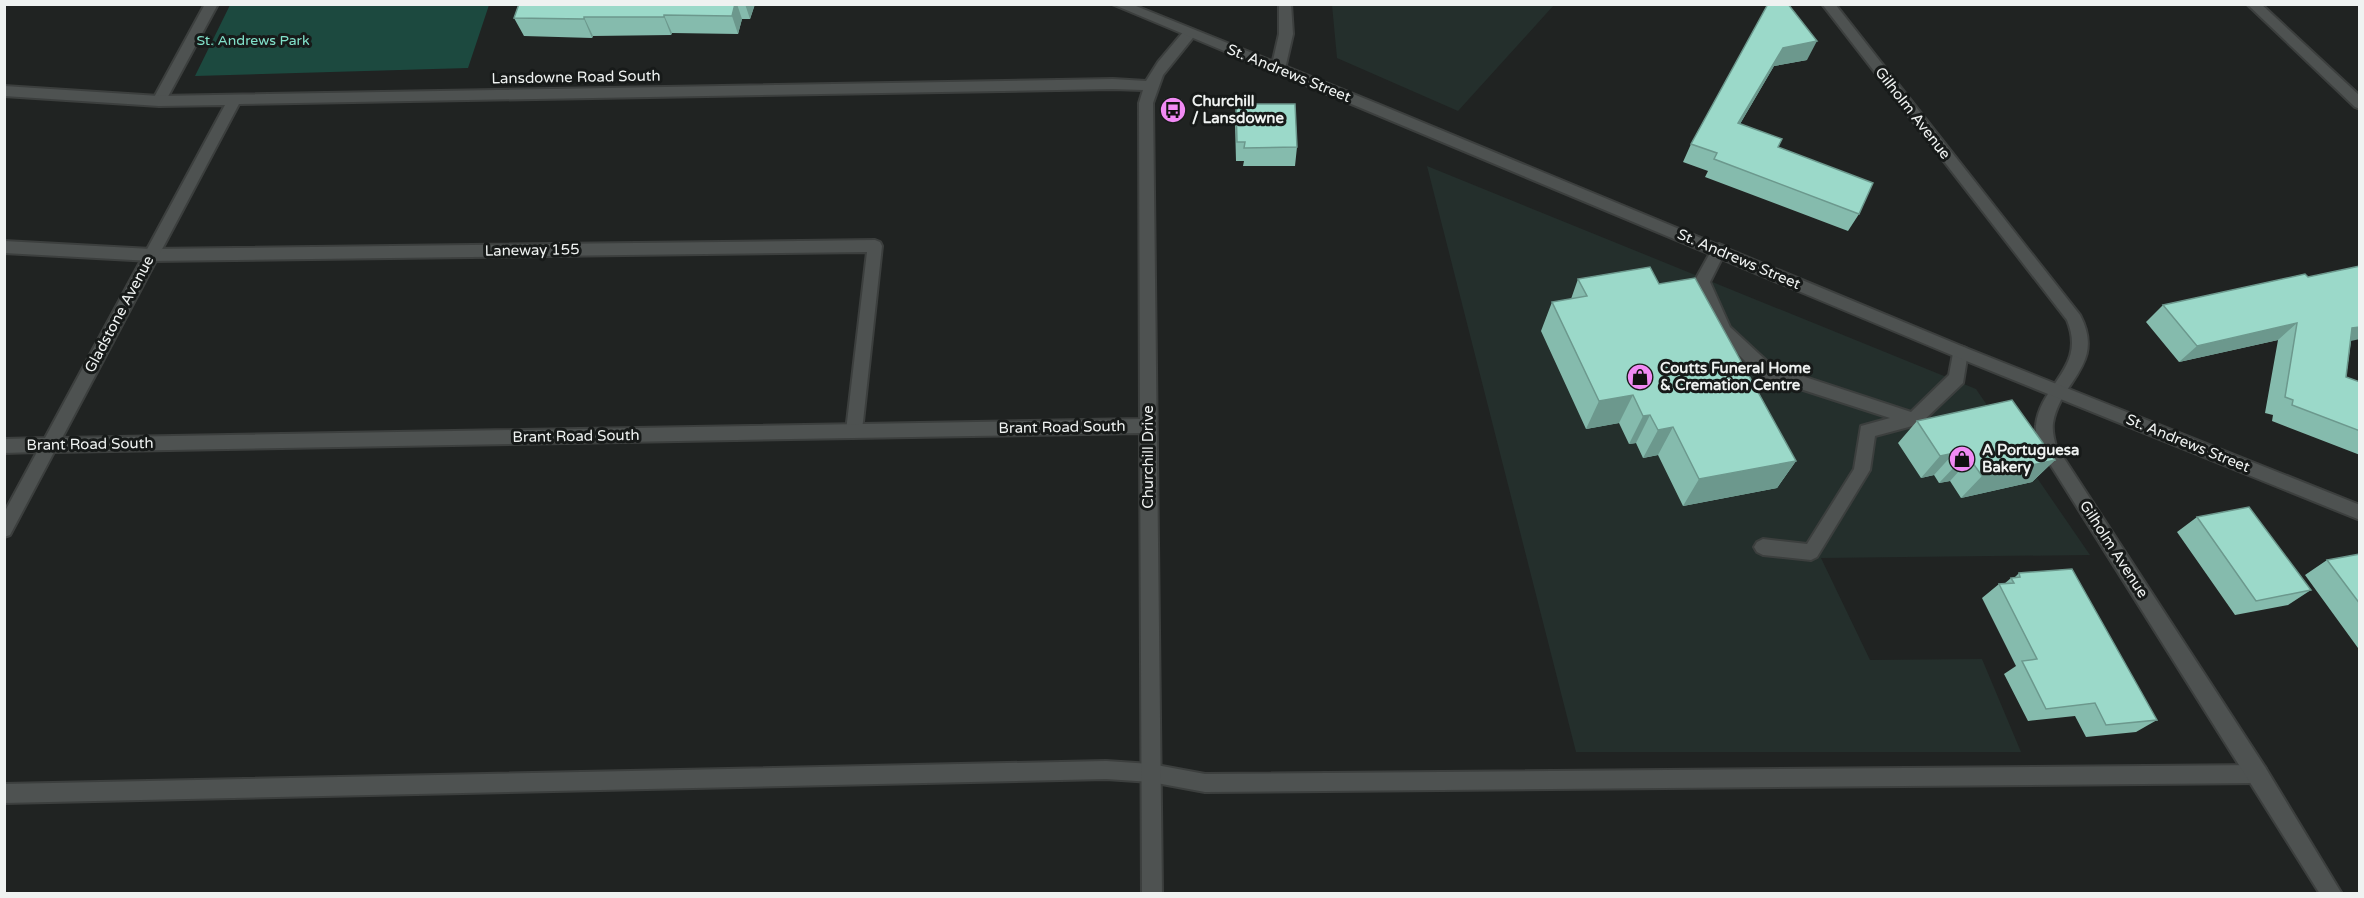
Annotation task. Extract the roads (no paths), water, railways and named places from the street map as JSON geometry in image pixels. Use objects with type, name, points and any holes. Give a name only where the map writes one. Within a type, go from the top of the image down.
[{"type":"street","points":[[159,101],[212,4]]},
{"type":"street","name":"St. Andrews Street","points":[[1118,4],[1719,250],[1960,352],[2360,513]]},
{"type":"street","points":[[1278,69],[1286,34],[1285,4]]},
{"type":"street","name":"Gilholm Avenue","points":[[1828,4],[2076,323],[2081,349],[2077,365],[2045,420],[2044,431],[2048,448],[2258,774],[2332,894]]},
{"type":"street","points":[[2253,4],[2360,104]]},
{"type":"street","name":"Churchill Drive","points":[[1152,894],[1146,103],[1149,86],[1155,74],[1189,34]]},
{"type":"street","name":"Lansdowne Road South","points":[[4,91],[159,101],[1113,84],[1149,86]]},
{"type":"street","name":"Gladstone Avenue","points":[[4,530],[235,99]]},
{"type":"street","name":"Laneway 155","points":[[4,247],[151,255],[875,246],[854,431]]},
{"type":"street","points":[[1719,250],[1702,282],[1708,299],[1724,331],[1766,371],[1914,419]]},
{"type":"street","points":[[1763,547],[1811,552],[1862,470],[1867,430],[1914,419],[1957,378],[1960,352]]},
{"type":"street","name":"Brant Road South","points":[[4,446],[1147,426]]},
{"type":"street","points":[[4,794],[1106,770],[1151,773],[1205,783],[2258,774]]},
{"type":"place","name":"Churchill / Lansdowne","points":[[1173,110]]},
{"type":"place","name":"Coutts Funeral Home & Cremation Centre","points":[[1640,377]]},
{"type":"place","name":"A Portuguesa Bakery","points":[[1962,459]]},
{"type":"park label","name":"St. Andrews Park","points":[[253,40]]}]
